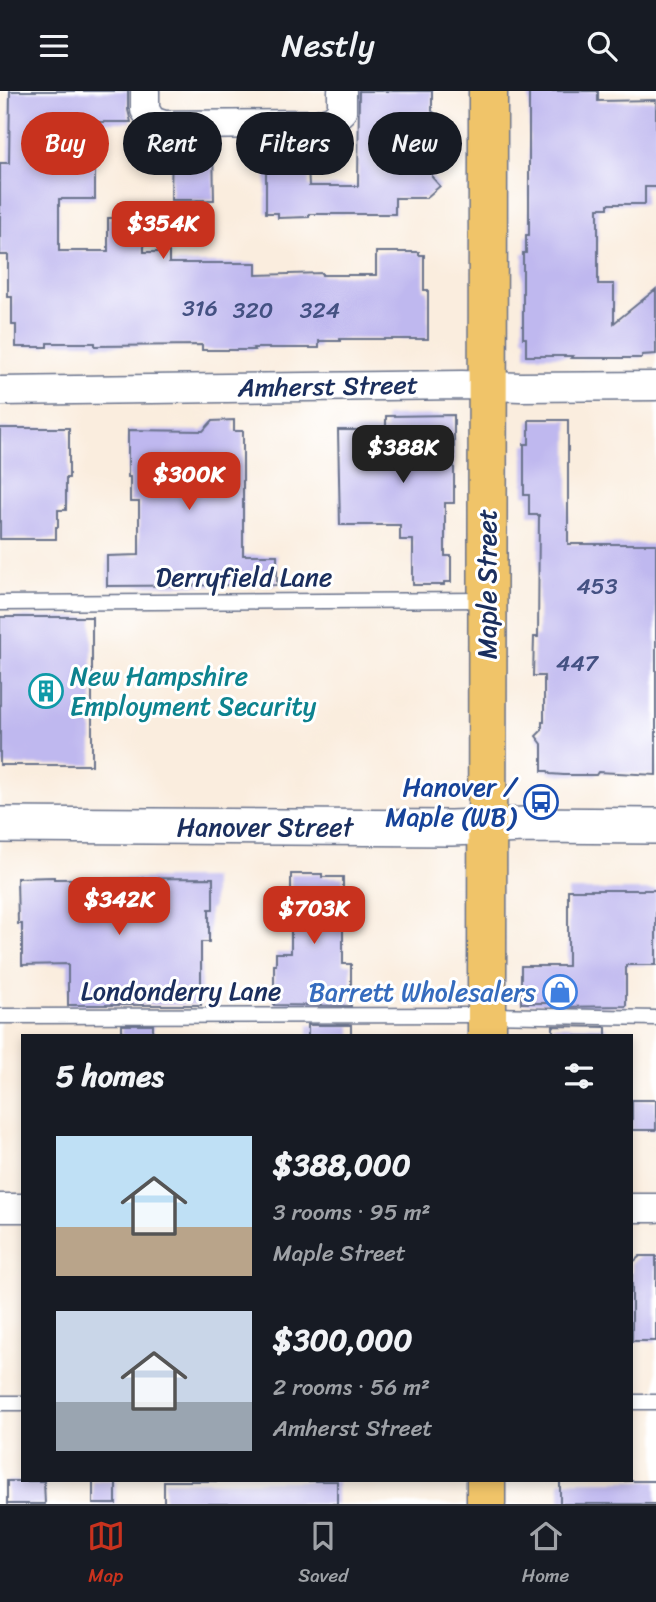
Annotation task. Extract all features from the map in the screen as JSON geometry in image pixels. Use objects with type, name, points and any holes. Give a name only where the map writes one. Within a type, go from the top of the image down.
[{"type":"main road","name":"Maple Street","points":[[487,1026],[488,91]]},
{"type":"main road","points":[[486,1482],[486,1504]]},
{"type":"street","points":[[145,91],[145,110],[152,121],[164,125],[318,124],[332,120],[342,110],[342,91]]},
{"type":"street","name":"Amherst Street","points":[[0,391],[327,386],[656,386]]},
{"type":"street","name":"Hanover Street","points":[[0,825],[656,826]]},
{"type":"street","points":[[0,1207],[21,1208]]},
{"type":"street","points":[[633,1208],[656,1208]]},
{"type":"lane","name":"Derryfield Lane","points":[[0,603],[487,600]]},
{"type":"lane","name":"Londonderry Lane","points":[[0,1016],[487,1026],[656,1018]]},
{"type":"lane","points":[[633,1402],[656,1402]]},
{"type":"lane","points":[[0,1403],[21,1403]]},
{"type":"building","points":[[10,91],[128,91],[128,112],[123,112],[123,122],[109,122],[109,112],[21,112],[21,175],[95,175],[95,199],[59,199],[59,251],[108,251],[108,218],[144,218],[144,252],[169,252],[169,263],[256,263],[256,275],[376,275],[376,252],[419,252],[419,255],[424,255],[424,290],[428,290],[428,339],[340,339],[319,341],[319,348],[253,348],[254,350],[202,350],[202,345],[95,346],[95,343],[47,343],[47,347],[16,347],[16,325],[12,325],[12,297],[8,297],[8,255],[0,255],[0,163],[9,163]]},
{"type":"building","points":[[359,91],[432,91],[433,112],[368,112],[368,175],[432,175],[440,186],[426,198],[395,198],[395,214],[309,214],[309,217],[278,218],[278,213],[266,213],[266,175],[308,175],[309,186],[358,186]]},
{"type":"building","points":[[529,91],[598,91],[598,101],[656,100],[656,187],[645,187],[645,204],[608,204],[608,208],[598,208],[598,284],[614,284],[614,323],[656,289],[656,354],[642,355],[642,358],[526,356],[526,338],[523,338],[523,253],[526,253],[526,235],[529,235]]},
{"type":"building","points":[[171,175],[214,175],[214,200],[171,200]]},
{"type":"building","points":[[454,415],[454,503],[445,503],[445,556],[451,556],[451,582],[444,582],[444,585],[413,585],[413,540],[400,540],[400,525],[340,525],[338,430],[386,430],[386,416]]},
{"type":"building","points":[[234,420],[234,431],[243,431],[243,555],[277,555],[277,585],[107,586],[107,556],[139,555],[139,502],[130,502],[128,430],[203,431],[212,421]]},
{"type":"building","points":[[529,420],[568,420],[568,544],[656,544],[656,775],[598,772],[596,775],[564,775],[542,771],[542,744],[536,736],[542,730],[544,722],[544,676],[533,676],[534,637],[538,637],[539,515],[529,515],[529,495],[524,495],[524,444],[529,444]]},
{"type":"building","points":[[0,428],[69,428],[66,510],[58,510],[56,539],[0,539]]},
{"type":"building","name":"New Hampshire Employment Security","points":[[0,617],[92,617],[92,765],[0,765]]},
{"type":"building","points":[[291,874],[343,877],[343,964],[351,964],[351,1006],[274,1005],[276,953],[291,953]]},
{"type":"building","points":[[17,878],[213,878],[209,942],[201,942],[201,1005],[68,1005],[68,964],[22,965],[22,924],[18,924]]},
{"type":"building","points":[[568,890],[656,890],[656,965],[626,965],[626,1006],[553,1007],[553,1003],[521,1003],[521,966],[568,966]]},
{"type":"building","points":[[122,1025],[153,1025],[153,1034],[122,1034]]},
{"type":"building","points":[[308,1025],[351,1025],[351,1034],[308,1034]]},
{"type":"building","points":[[553,1026],[606,1027],[606,1034],[553,1034]]},
{"type":"building","points":[[633,1100],[656,1100],[656,1130],[633,1130]]},
{"type":"building","points":[[640,1256],[656,1256],[656,1341],[633,1341],[633,1262]]},
{"type":"building","points":[[7,1481],[44,1482],[45,1504],[7,1504]]},
{"type":"building","points":[[656,1481],[656,1504],[560,1504],[560,1482]]},
{"type":"building","points":[[93,1482],[116,1482],[116,1504],[93,1504]]},
{"type":"building","points":[[164,1482],[337,1482],[337,1504],[164,1504]]},
{"type":"place","name":"New Hampshire Employment Security","points":[[46,691]]},
{"type":"place","name":"Hanover / Maple (WB)","points":[[541,802]]},
{"type":"place","name":"Barrett Wholesalers","points":[[560,992]]}]
